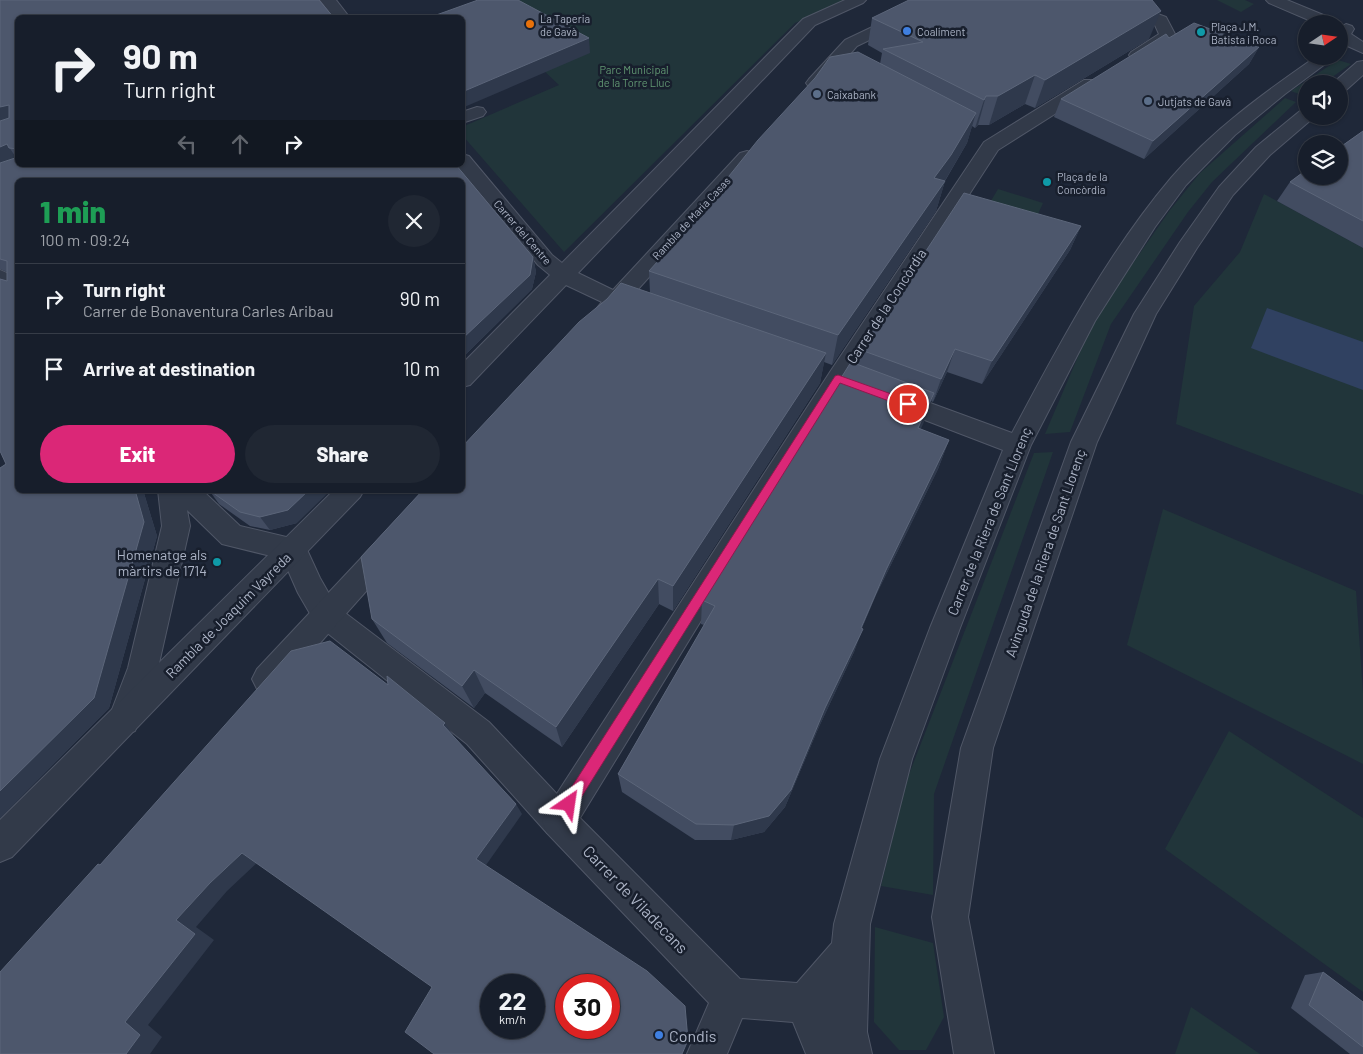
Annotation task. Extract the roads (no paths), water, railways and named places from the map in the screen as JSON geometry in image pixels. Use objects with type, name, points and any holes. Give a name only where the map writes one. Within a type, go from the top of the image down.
[{"type":"street","points":[[328,0],[340,15]]},
{"type":"street","points":[[465,376],[809,22],[858,0]]},
{"type":"street","points":[[801,99],[842,67],[850,43],[941,0]]},
{"type":"street","name":"Carrer de la Concòrdia","points":[[558,821],[847,381],[985,142],[1113,70],[1168,36],[1160,20],[1106,0]]},
{"type":"street","points":[[1274,0],[1303,15]]},
{"type":"street","name":"Carrer de la Riera de Sant Llorenç","points":[[852,1054],[847,1032],[852,924],[896,759],[945,628],[1018,445],[1084,320],[1146,224],[1179,182],[1229,131],[1310,65]]},
{"type":"street","points":[[1348,79],[1363,66]]},
{"type":"street","name":"Avinguda de la Riera de Sant Llorenç","points":[[974,1054],[950,917],[977,748],[1084,442],[1145,314],[1226,191],[1263,152],[1298,122]]},
{"type":"street","name":"Rambla de Maria Casas","points":[[590,328],[761,142]]},
{"type":"street","name":"Carrer del Centre","points":[[465,164],[545,260],[593,291],[654,312]]},
{"type":"street","points":[[0,276],[15,286]]},
{"type":"street","points":[[847,381],[1018,445]]},
{"type":"street","points":[[124,720],[143,668],[176,526],[171,493]]},
{"type":"street","points":[[189,493],[232,536],[293,549],[349,493]]},
{"type":"street","points":[[250,699],[438,493]]},
{"type":"street","name":"Rambla de Joaquim Vayreda","points":[[0,845],[293,549],[308,584],[326,615]]},
{"type":"street","name":"Carrer de Viladecans","points":[[326,615],[478,733],[558,821],[666,929],[731,998]]},
{"type":"street","points":[[805,1003],[851,950]]},
{"type":"street","points":[[707,1054],[731,998],[805,1003]]},
{"type":"street","points":[[805,1003],[826,1054]]},
{"type":"water","points":[[1267,308],[1363,342],[1363,390],[1251,348]]},
{"type":"place","name":"La Taperia de Gavà","points":[[530,24]]},
{"type":"place","name":"Coaliment","points":[[907,31]]},
{"type":"place","name":"Plaça J.M. Batista i Roca","points":[[1201,32]]},
{"type":"place","name":"Caixabank","points":[[817,94]]},
{"type":"place","name":"Jutjats de Gavà","points":[[1148,101]]},
{"type":"place","name":"Plaça de la Concòrdia","points":[[1047,182]]},
{"type":"place","name":"Homenatge als màrtirs de 1714","points":[[217,562]]},
{"type":"place","name":"Condis","points":[[659,1035]]},
{"type":"park label","name":"Parc Municipal de la Torre Lluc","points":[[634,75]]}]
